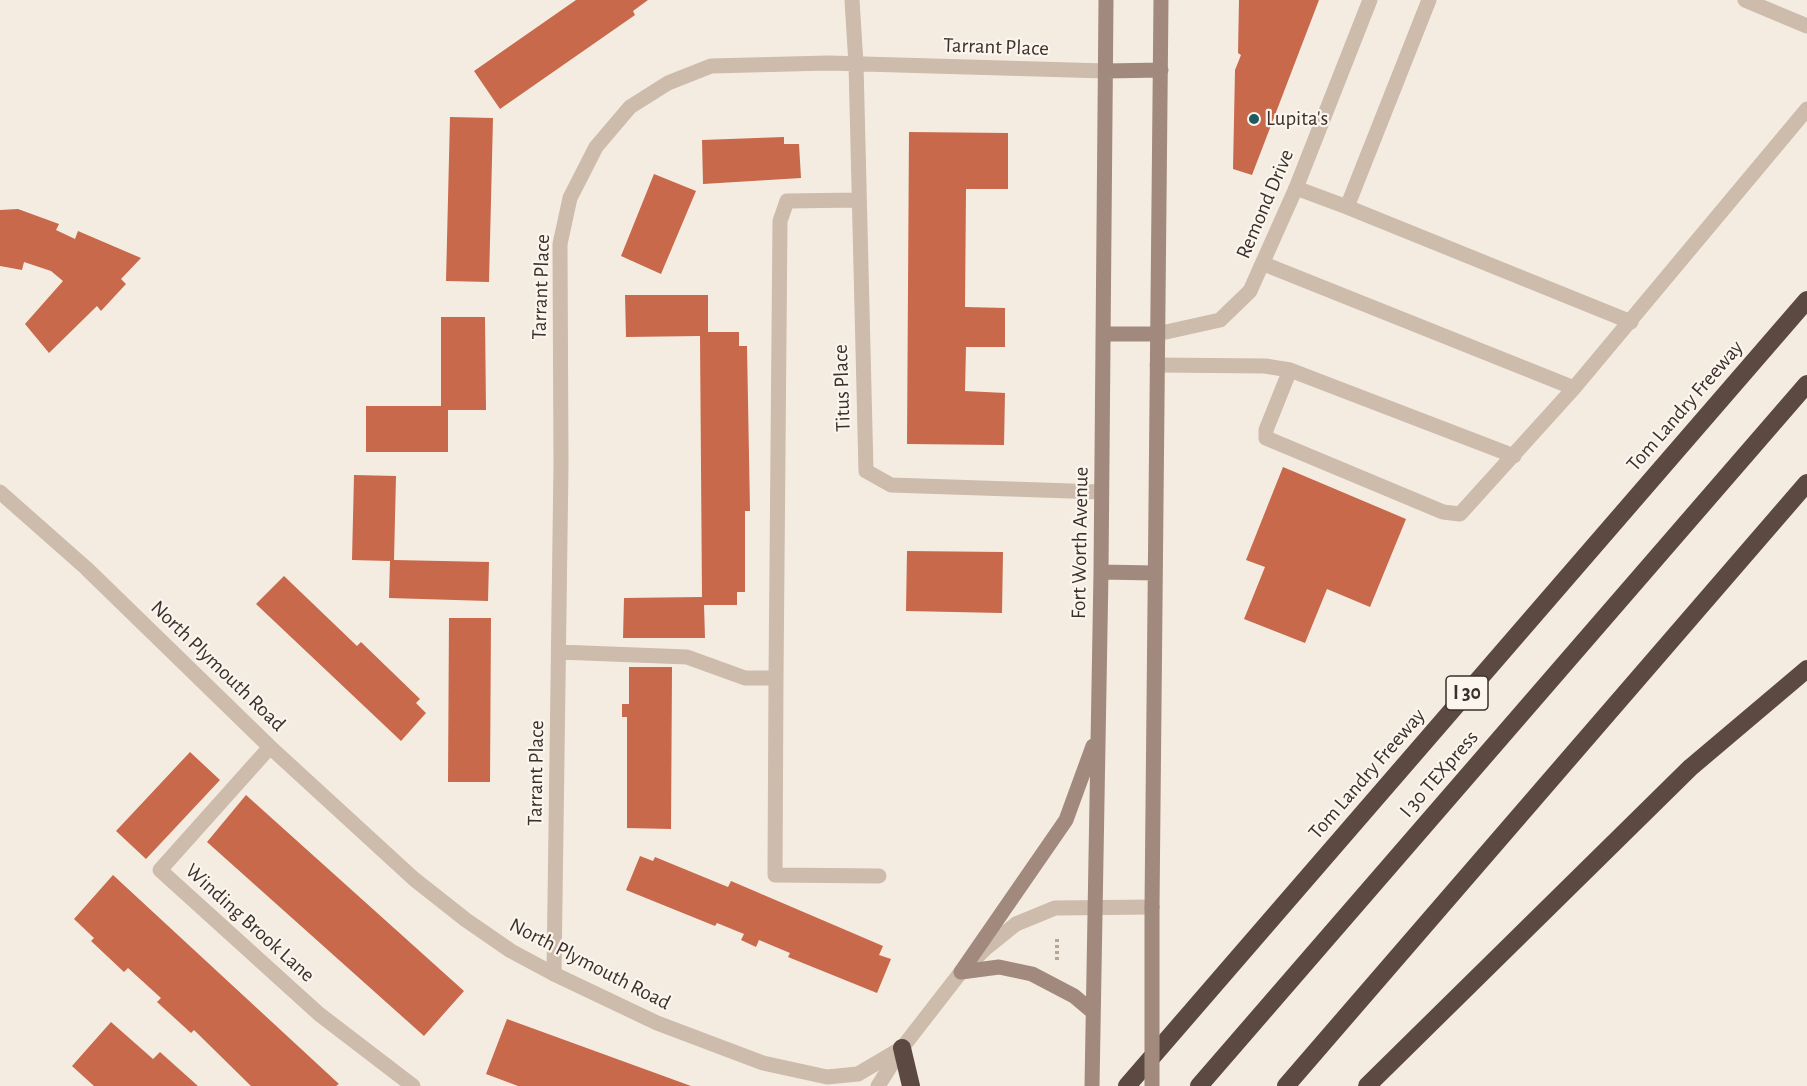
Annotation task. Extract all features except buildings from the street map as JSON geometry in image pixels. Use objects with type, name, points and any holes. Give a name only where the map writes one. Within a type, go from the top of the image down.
[{"type":"highway","name":"Tom Landry Freeway","points":[[1126,1086],[1807,300]]},
{"type":"highway","name":"I 30 TEXpress","points":[[1199,1086],[1807,384]]},
{"type":"highway","points":[[1286,1086],[1807,483]]},
{"type":"highway","points":[[1367,1086],[1691,767],[1807,669]]},
{"type":"highway","points":[[902,1048],[911,1086]]},
{"type":"main road","name":"Fort Worth Avenue","points":[[1092,1086],[1099,729],[1106,0]]},
{"type":"main road","points":[[1152,1086],[1161,0]]},
{"type":"main road","points":[[1106,71],[1161,70]]},
{"type":"main road","points":[[1103,334],[1157,334]]},
{"type":"main road","points":[[1101,572],[1155,573]]},
{"type":"main road","points":[[961,972],[1066,820],[1099,729]]},
{"type":"main road","points":[[961,972],[999,967],[1032,974],[1074,996],[1093,1012]]},
{"type":"street","name":"Titus Place","points":[[852,0],[856,64],[866,471],[891,485],[1101,492]]},
{"type":"street","name":"Remond Drive","points":[[1157,334],[1220,320],[1250,291],[1296,188],[1370,0]]},
{"type":"street","points":[[1347,207],[1429,0]]},
{"type":"street","points":[[1745,0],[1807,26]]},
{"type":"street","name":"Tarrant Place","points":[[554,974],[559,652],[560,244],[570,198],[596,147],[630,107],[668,82],[711,66],[856,64],[1106,71]]},
{"type":"street","points":[[1290,370],[1266,430],[1266,438],[1443,512],[1460,514],[1575,388],[1807,109]]},
{"type":"street","points":[[1296,188],[1631,322]]},
{"type":"street","points":[[858,200],[787,201],[780,221],[775,876],[879,876]]},
{"type":"street","points":[[1264,264],[1575,388]]},
{"type":"street","points":[[1157,365],[1265,366],[1290,370],[1514,456]]},
{"type":"street","name":"North Plymouth Road","points":[[0,492],[86,568],[270,747],[431,892],[511,951],[554,974],[657,1023],[764,1063],[827,1077],[858,1074],[902,1048],[961,972],[1016,924],[1055,908],[1152,908]]},
{"type":"street","points":[[559,652],[687,657],[745,678],[776,678]]},
{"type":"street","name":"Winding Brook Lane","points":[[270,747],[160,870],[319,1014],[413,1086]]},
{"type":"street","points":[[878,1086],[902,1048]]},
{"type":"path","points":[[1057,939],[1058,970]]},
{"type":"place","name":"Lupita's","points":[[1254,119]]}]
